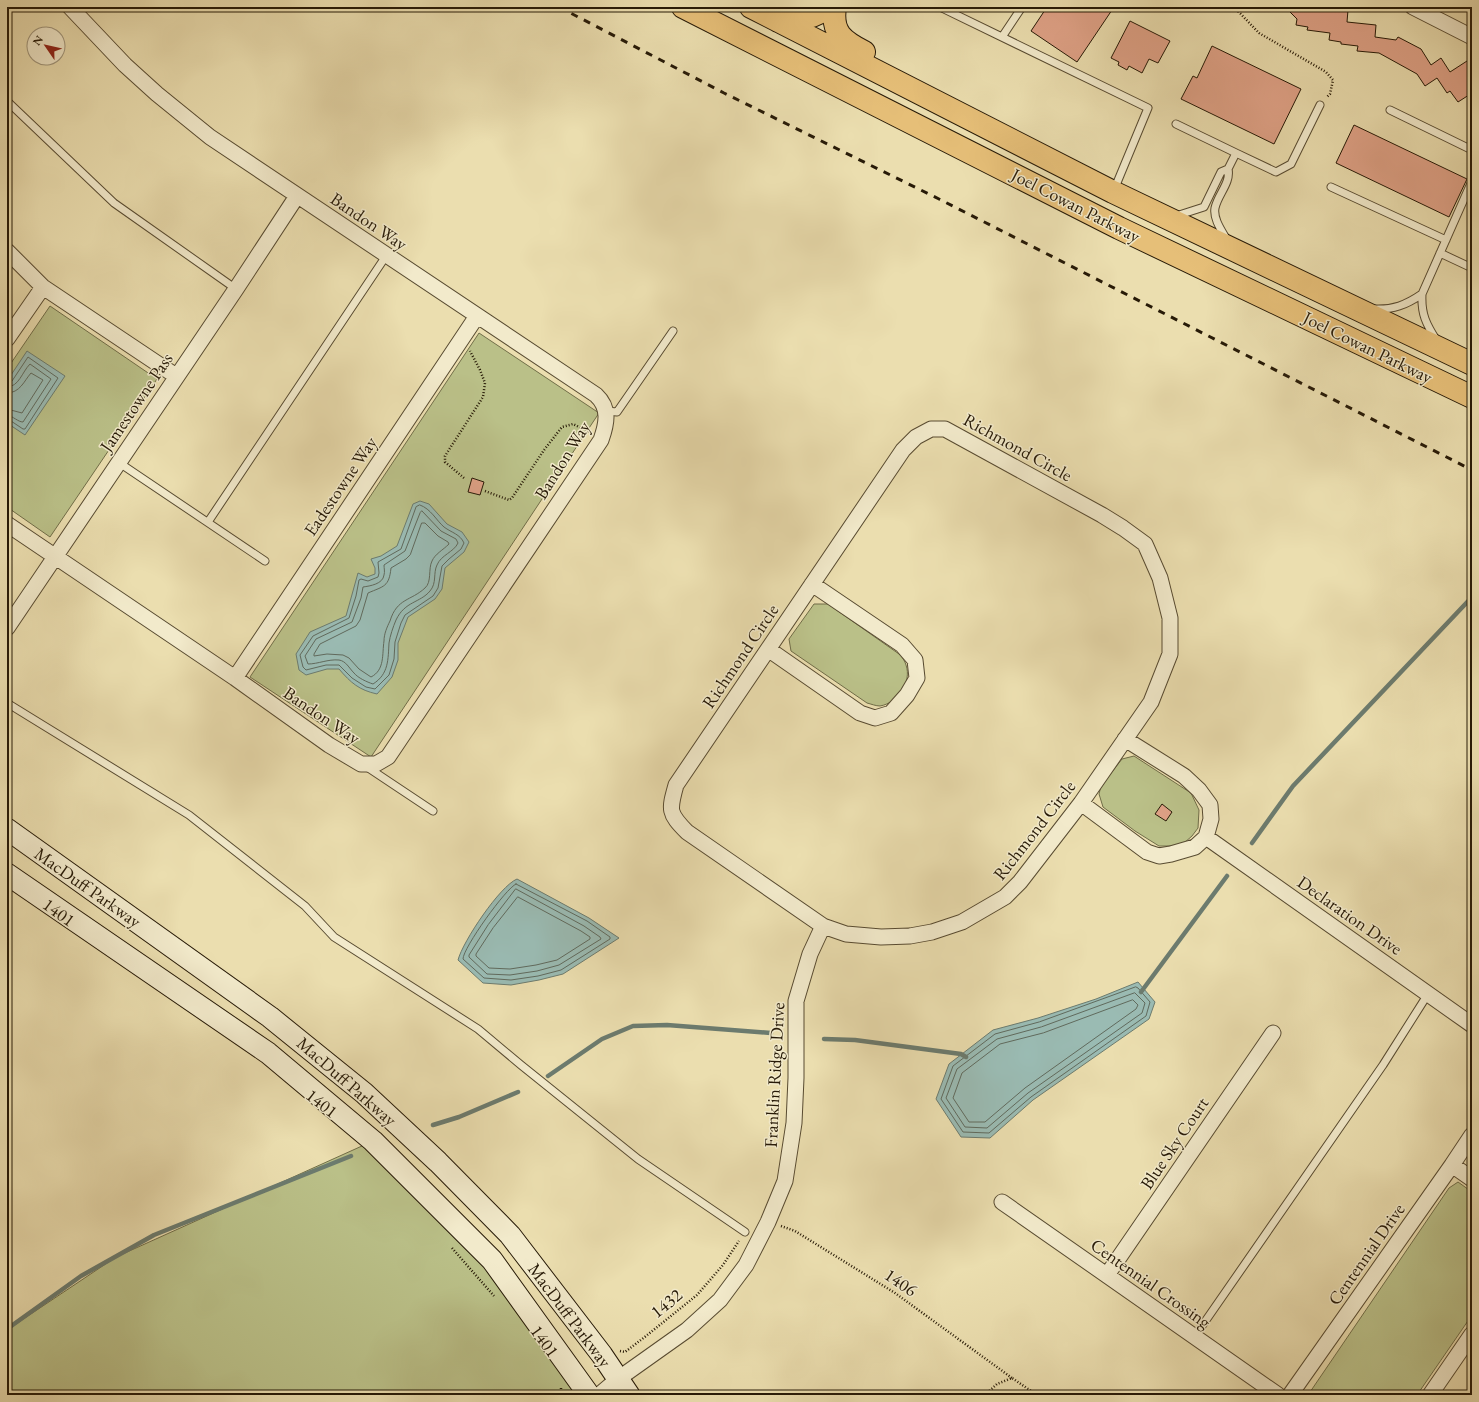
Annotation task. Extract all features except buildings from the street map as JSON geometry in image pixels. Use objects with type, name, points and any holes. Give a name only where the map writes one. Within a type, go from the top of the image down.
[{"type":"main road","name":"Joel Cowan Parkway","points":[[684,7],[1119,228],[1472,397]]},
{"type":"main road","name":"Joel Cowan Parkway","points":[[751,7],[1114,192],[1472,364]]},
{"type":"main road","points":[[778,21],[811,17],[826,7]]},
{"type":"main road","points":[[835,7],[835,27],[847,43],[926,83],[952,99],[982,125]]},
{"type":"street","name":"Bandon Way","points":[[7,524],[54,558],[235,678],[329,745],[362,764],[376,764],[388,757],[601,440],[606,426],[606,411],[602,401],[596,395],[210,137],[157,94],[125,65],[70,7]]},
{"type":"street","points":[[1412,7],[1472,36]]},
{"type":"street","name":"Jamestowne Pass","points":[[7,628],[297,196]]},
{"type":"street","points":[[7,251],[43,287],[176,376]]},
{"type":"street","points":[[7,339],[43,287]]},
{"type":"street","name":"Eadestowne Way","points":[[235,678],[477,316]]},
{"type":"street","name":"Richmond Circle","points":[[932,429],[945,429],[1102,515],[1145,544],[1160,578],[1170,618],[1170,654],[1151,702],[1080,803],[1020,882],[1005,897],[962,922],[932,932],[910,936],[881,937],[846,934],[823,926],[687,832],[675,820],[670,805],[676,785],[812,584],[903,450],[916,437],[932,429]]},
{"type":"street","points":[[768,649],[860,713],[875,718],[890,713],[907,695],[917,678],[915,660],[902,645],[812,584]]},
{"type":"street","points":[[1080,803],[1147,852],[1159,856],[1195,847],[1206,837],[1211,819],[1210,805],[1199,790],[1184,776],[1126,739]]},
{"type":"street","name":"MacDuff Parkway","points":[[7,829],[270,1017],[364,1093],[438,1162],[510,1235],[602,1355],[623,1387]]},
{"type":"street","name":"Declaration Drive","points":[[1206,837],[1472,1025]]},
{"type":"street","name":"MacDuff Parkway","points":[[7,874],[268,1054],[373,1141],[492,1260],[568,1380],[590,1395]]},
{"type":"street","name":"Franklin Ridge Drive","points":[[599,1395],[623,1387],[720,1300],[746,1265],[768,1221],[785,1181],[794,1123],[796,1078],[796,1001],[810,954],[823,926]]},
{"type":"street","name":"Blue Sky Court","points":[[1107,1275],[1273,1033]]},
{"type":"street","name":"Centennial Drive","points":[[1290,1395],[1472,1135]]},
{"type":"street","points":[[1452,1165],[1472,1179]]},
{"type":"street","name":"Centennial Crossing","points":[[1002,1202],[1278,1395]]},
{"type":"street","points":[[1430,1395],[1472,1334]]},
{"type":"lane","points":[[940,7],[1148,108],[1114,192]]},
{"type":"lane","points":[[1002,37],[1022,7]]},
{"type":"lane","points":[[7,101],[114,203],[236,289]]},
{"type":"lane","points":[[1176,124],[1276,172],[1291,164],[1320,105]]},
{"type":"lane","points":[[1390,110],[1472,150]]},
{"type":"lane","points":[[1232,249],[1218,223],[1215,209],[1229,175],[1228,169],[1236,153]]},
{"type":"lane","points":[[1167,218],[1204,207],[1222,172],[1228,169]]},
{"type":"lane","points":[[1444,351],[1425,320],[1422,305],[1422,294],[1472,181]]},
{"type":"lane","points":[[1331,186],[1446,240]]},
{"type":"lane","points":[[1440,253],[1472,268]]},
{"type":"lane","points":[[208,522],[386,256]]},
{"type":"lane","points":[[1356,308],[1396,308],[1411,302],[1422,294]]},
{"type":"lane","points":[[606,411],[617,412],[673,331]]},
{"type":"lane","points":[[118,462],[265,561]]},
{"type":"lane","points":[[7,704],[189,815],[305,906],[334,937],[478,1028],[521,1065],[638,1159],[745,1232]]},
{"type":"lane","points":[[362,764],[433,811]]},
{"type":"lane","points":[[1194,1336],[1383,1065],[1428,994]]},
{"type":"path","points":[[1234,7],[1258,33],[1326,72],[1333,80],[1330,94],[1320,105]]},
{"type":"path","points":[[461,340],[470,351],[485,383],[483,397],[445,456],[445,462],[464,478]]},
{"type":"path","points":[[485,490],[509,500],[512,498],[544,450],[562,427],[573,424],[591,432],[603,433]]},
{"type":"path","name":"1406","points":[[768,1221],[795,1231],[895,1293],[1037,1395]]},
{"type":"path","name":"1432","points":[[602,1355],[611,1350],[625,1352],[697,1295],[723,1265],[745,1232]]},
{"type":"path","points":[[451,1246],[482,1280],[496,1299]]},
{"type":"path","points":[[985,1395],[997,1384],[1012,1378]]},
{"type":"path","points":[[561,1395],[568,1380]]},
{"type":"green space","points":[[50,306],[157,379],[50,537],[7,507],[7,369]]},
{"type":"green space","points":[[479,333],[599,413],[371,757],[250,677]]},
{"type":"green space","points":[[814,604],[828,604],[901,656],[906,665],[907,678],[902,691],[898,696],[887,704],[880,706],[867,703],[791,651],[789,639]]},
{"type":"green space","points":[[1134,756],[1191,793],[1199,810],[1198,828],[1184,843],[1175,846],[1159,846],[1135,831],[1103,807],[1099,794],[1101,786],[1122,759]]},
{"type":"green space","points":[[373,1141],[492,1260],[589,1395],[7,1395],[7,1330],[116,1257]]},
{"type":"green space","points":[[1458,1182],[1472,1192],[1472,1315],[1417,1395],[1308,1395],[1449,1188]]},
{"type":"water","points":[[27,351],[65,376],[25,435],[7,423],[7,381]]},
{"type":"water","points":[[420,501],[429,504],[447,524],[462,532],[469,542],[464,552],[445,568],[442,589],[435,599],[408,617],[398,643],[398,660],[392,677],[377,694],[356,685],[339,669],[327,669],[306,675],[299,670],[296,654],[310,632],[346,616],[358,573],[367,577],[375,574],[375,568],[371,559],[381,556],[397,546],[413,504]]},
{"type":"water","points":[[517,879],[589,918],[619,938],[563,974],[511,985],[483,983],[458,960],[467,940],[483,915],[501,892]]},
{"type":"water","points":[[1138,982],[1155,1002],[1149,1019],[1033,1100],[990,1138],[961,1137],[936,1099],[949,1064],[993,1030],[1038,1018],[1096,999]]},
{"type":"waterway","points":[[1252,843],[1293,786],[1472,597]]},
{"type":"waterway","points":[[1141,992],[1227,876]]},
{"type":"waterway","points":[[548,1076],[602,1039],[633,1026],[667,1025],[771,1033]]},
{"type":"waterway","points":[[824,1039],[855,1040],[961,1054],[966,1057]]},
{"type":"waterway","points":[[433,1125],[459,1117],[518,1092]]},
{"type":"waterway","points":[[7,1329],[81,1276],[154,1235],[351,1156]]},
{"type":"railway","points":[[559,7],[724,93],[939,199],[1472,470]]}]
